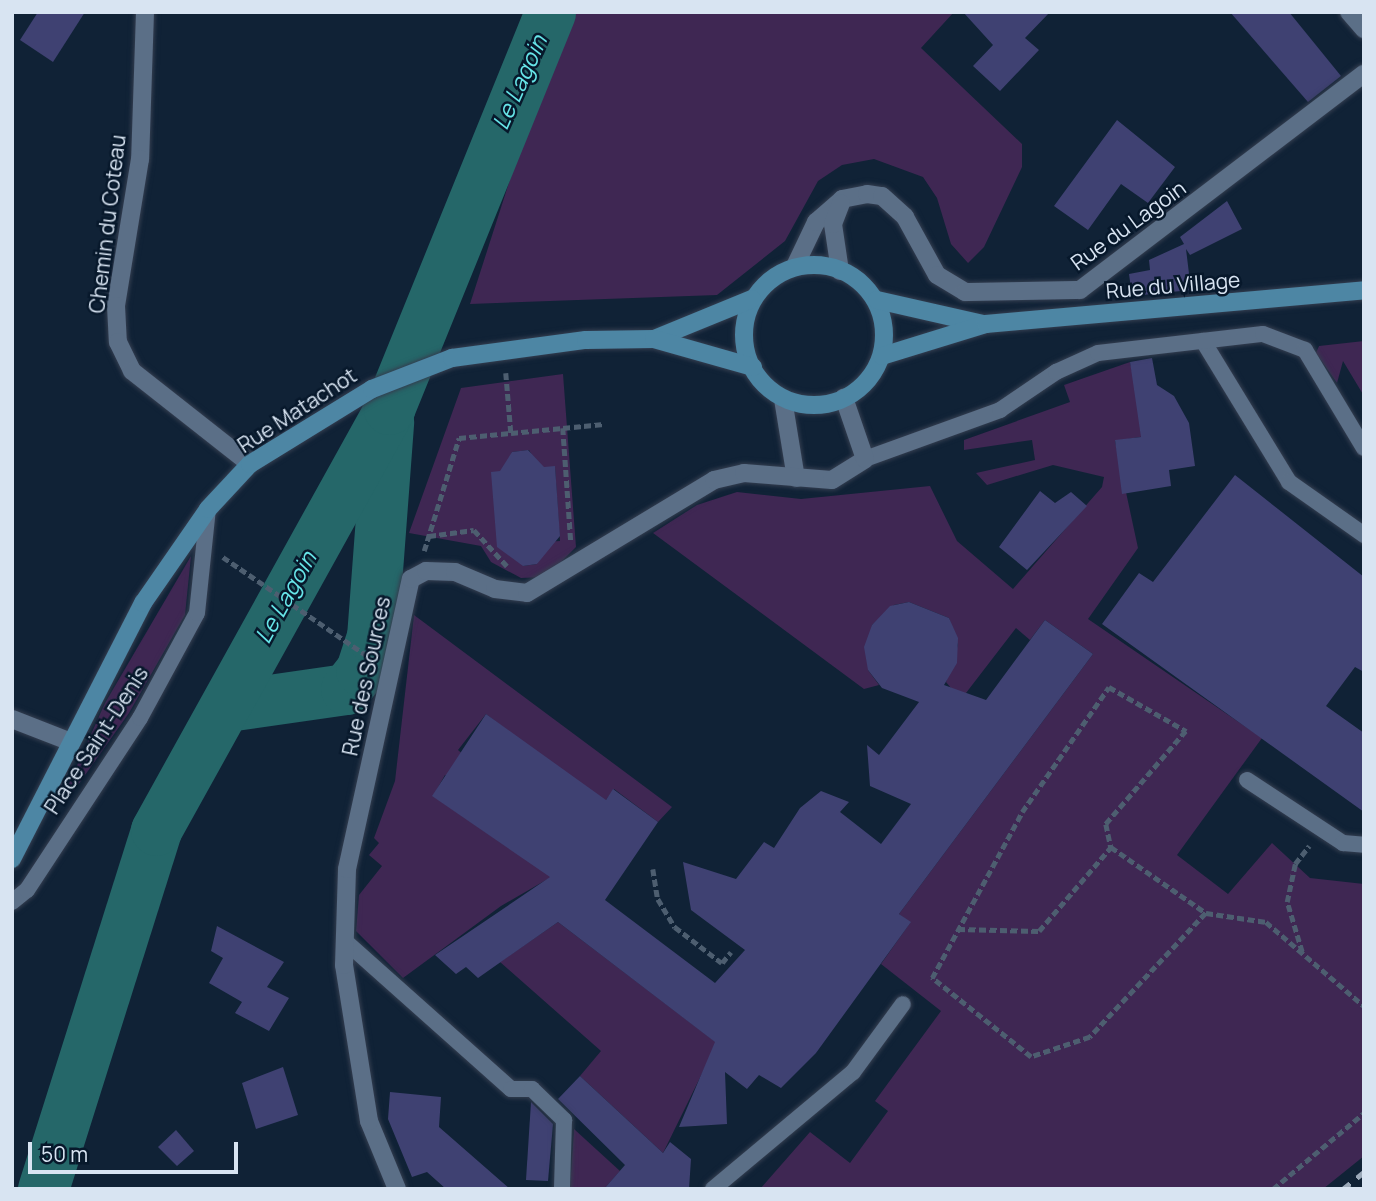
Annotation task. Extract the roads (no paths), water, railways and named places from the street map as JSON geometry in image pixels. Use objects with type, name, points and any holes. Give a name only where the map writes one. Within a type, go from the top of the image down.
[{"type":"main road","points":[[825,264],[840,271],[858,279],[877,300],[886,332],[882,356],[867,383],[845,398],[811,406],[783,399],[753,367],[743,329],[752,299],[771,278],[794,266],[825,264]]},
{"type":"main road","name":"Rue du Village","points":[[882,356],[986,324],[1364,290]]},
{"type":"main road","name":"Rue Matachot","points":[[12,859],[143,603],[208,509],[250,464],[372,388],[452,358],[654,339],[752,299]]},
{"type":"main road","name":"Rue du Village","points":[[877,300],[986,324]]},
{"type":"main road","name":"Rue Matachot","points":[[654,339],[753,367]]},
{"type":"street","name":"Chemin du Coteau","points":[[145,12],[141,159],[116,306],[118,342],[132,371],[250,464]]},
{"type":"street","points":[[1349,12],[1364,29]]},
{"type":"street","name":"Rue du Lagoin","points":[[842,200],[882,196],[905,217],[937,275],[965,292],[1080,290],[1364,74]]},
{"type":"street","points":[[794,266],[816,222],[842,200]]},
{"type":"street","points":[[840,271],[833,223],[842,200]]},
{"type":"street","points":[[845,398],[865,459]]},
{"type":"street","points":[[783,399],[796,478]]},
{"type":"street","name":"Rue des Sources","points":[[397,1189],[369,1121],[344,965],[347,869],[416,576],[455,572],[495,589],[527,593],[714,480],[744,473],[796,478],[822,484],[865,459]]},
{"type":"street","points":[[12,719],[71,743]]},
{"type":"lane","points":[[865,459],[1000,410],[1056,372],[1098,353],[1263,334],[1305,350],[1364,448]]},
{"type":"lane","points":[[1203,341],[1289,482],[1364,535]]},
{"type":"lane","name":"Place Saint-Denis","points":[[12,902],[27,890],[141,718],[197,613],[208,509]]},
{"type":"lane","points":[[1247,780],[1343,843],[1364,845]]},
{"type":"lane","points":[[346,942],[512,1089],[532,1089],[564,1121],[562,1189]]},
{"type":"lane","points":[[713,1189],[853,1072],[903,1004]]},
{"type":"waterway","name":"Le Lagoin","points":[[43,1189],[156,830],[389,409],[550,12]]},
{"type":"waterway","points":[[227,706],[346,689],[361,670],[372,637],[388,422]]},
{"type":"railway","points":[[1343,1189],[1364,1172]]}]
